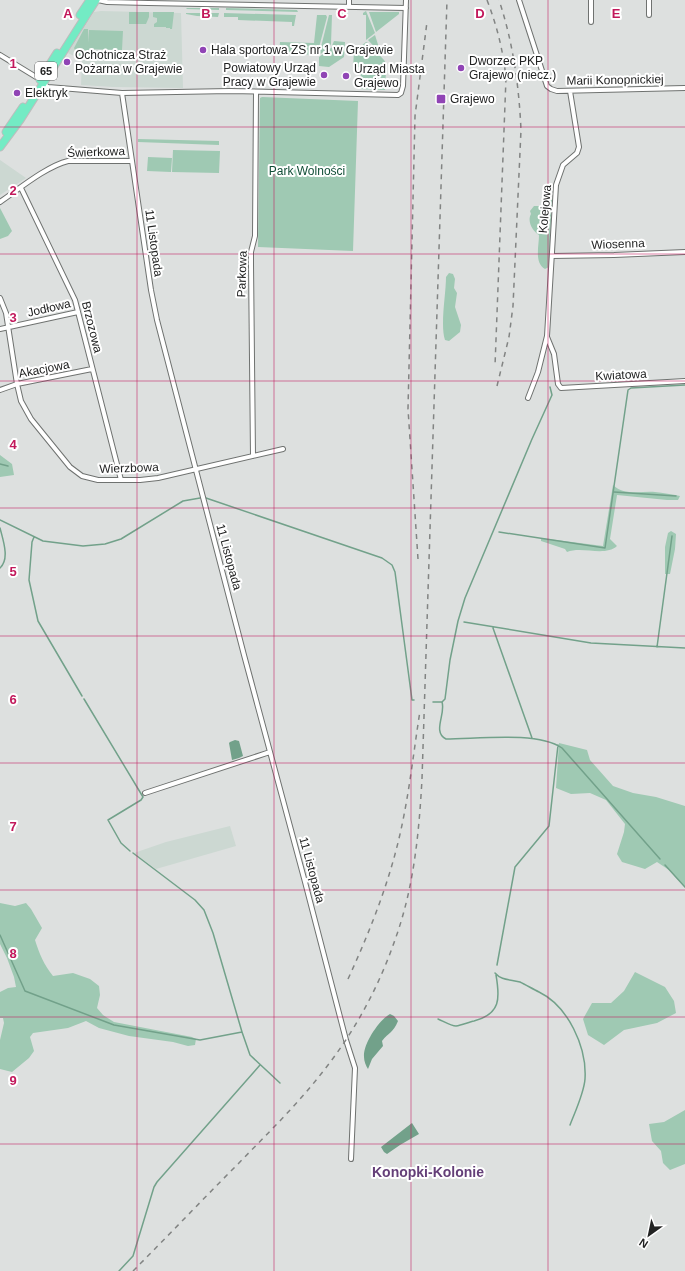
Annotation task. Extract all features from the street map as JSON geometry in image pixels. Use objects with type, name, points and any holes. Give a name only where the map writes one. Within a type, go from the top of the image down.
[{"type":"main road","name":"65","points":[[0,147],[20,120],[90,0]]},
{"type":"main road","name":"65","points":[[0,140],[43,82],[97,0]]},
{"type":"street","points":[[97,0],[103,2],[141,3],[217,2],[406,8]]},
{"type":"street","points":[[349,0],[349,7]]},
{"type":"street","points":[[0,55],[43,82],[48,87],[122,93],[256,92],[398,95],[401,93],[403,79],[406,0]]},
{"type":"street","name":"Marii Konopnickiej","points":[[519,0],[547,86],[551,89],[557,91],[570,91],[685,88]]},
{"type":"street","points":[[591,0],[591,22]]},
{"type":"street","points":[[649,0],[650,15]]},
{"type":"street","name":"Kolejowa","points":[[528,398],[540,365],[547,336],[556,185],[563,165],[577,153],[579,147],[570,91]]},
{"type":"street","name":"Parkowa","points":[[253,456],[251,252],[255,236],[256,92]]},
{"type":"street","name":"11 Listopada","points":[[122,93],[151,290],[157,320],[346,1040],[355,1068],[351,1159]]},
{"type":"street","name":"Świerkowa","points":[[0,202],[62,162],[132,161]]},
{"type":"street","name":"Brzozowa","points":[[21,188],[72,292],[121,480]]},
{"type":"street","name":"Wiosenna","points":[[552,256],[685,252]]},
{"type":"street","name":"Wierzbowa","points":[[0,298],[6,313],[9,327],[17,384],[21,401],[26,412],[74,471],[82,476],[91,479],[121,480],[158,478],[283,449]]},
{"type":"street","name":"Jodłowa","points":[[0,329],[78,312]]},
{"type":"street","name":"Kolejowa","points":[[547,336],[554,354],[559,386]]},
{"type":"street","name":"Akacjowa","points":[[0,390],[17,384],[92,369]]},
{"type":"street","name":"Kwiatowa","points":[[559,386],[561,388],[685,381]]},
{"type":"street","points":[[145,793],[270,752]]},
{"type":"shaded area","points":[[94,12],[181,13],[183,88],[81,85],[82,60],[68,53]]},
{"type":"shaded area","points":[[0,160],[26,178],[0,195]]},
{"type":"shaded area","points":[[235,740],[239,741],[243,756],[232,760],[229,743]]},
{"type":"shaded area","points":[[230,826],[236,846],[156,869],[134,853],[166,842]]},
{"type":"shaded area","points":[[390,1014],[398,1021],[393,1030],[382,1041],[383,1046],[372,1059],[368,1069],[364,1059],[366,1046],[372,1033],[381,1021]]},
{"type":"shaded area","points":[[412,1123],[419,1134],[387,1154],[384,1152],[381,1147]]},
{"type":"green space","points":[[219,8],[219,10],[186,9]]},
{"type":"green space","points":[[226,8],[297,10],[298,12],[226,10]]},
{"type":"green space","points":[[366,11],[375,33],[366,40],[366,15],[363,15],[363,13]]},
{"type":"green space","points":[[129,12],[149,12],[149,17],[146,24],[129,24]]},
{"type":"green space","points":[[153,12],[174,12],[172,29],[166,27],[154,27],[154,24],[157,22],[157,18],[153,17]]},
{"type":"green space","points":[[369,12],[399,12],[399,14],[376,32]]},
{"type":"green space","points":[[186,13],[219,13],[218,17],[197,16]]},
{"type":"green space","points":[[224,13],[296,15],[294,26],[292,26],[292,22],[238,20],[238,17],[224,17]]},
{"type":"green space","points":[[317,15],[326,15],[327,17],[317,55],[279,53],[280,42],[314,43]]},
{"type":"green space","points":[[329,15],[332,15],[331,44],[328,49],[319,55]]},
{"type":"green space","points":[[84,29],[88,29],[88,43],[89,30],[123,31],[122,50],[88,49],[94,50],[93,57],[78,56],[74,48]]},
{"type":"green space","points":[[375,35],[381,54],[368,40]]},
{"type":"green space","points":[[334,41],[345,42],[344,57],[329,67],[319,66],[319,57],[331,48]]},
{"type":"green space","points":[[366,42],[384,60],[386,63],[386,68],[353,67],[354,52]]},
{"type":"green space","points":[[361,70],[386,71],[385,90],[360,89]]},
{"type":"green space","name":"Park Wolności","points":[[260,98],[358,101],[353,251],[258,247]]},
{"type":"green space","points":[[138,139],[219,141],[219,145],[138,142]]},
{"type":"green space","points":[[173,150],[220,151],[219,173],[172,172]]},
{"type":"green space","points":[[148,157],[172,158],[171,172],[147,171]]},
{"type":"green space","points":[[545,195],[552,200],[549,267],[545,269],[539,263],[539,235],[532,228],[530,223],[530,211],[534,206],[542,206],[542,197]]},
{"type":"green space","points":[[0,208],[12,231],[8,236],[0,239]]},
{"type":"green space","points":[[449,273],[453,274],[455,279],[454,288],[457,293],[455,307],[461,325],[460,332],[449,341],[445,340],[443,326],[446,277]]},
{"type":"green space","points":[[0,455],[12,464],[14,475],[0,477]]},
{"type":"green space","points":[[613,485],[622,491],[627,492],[655,492],[680,496],[678,500],[667,500],[617,495],[610,539],[617,546],[606,551],[573,550],[567,552],[565,549],[541,541],[541,538],[603,546]]},
{"type":"green space","points":[[671,531],[676,534],[675,549],[670,574],[665,574],[665,547],[668,533]]},
{"type":"green space","points":[[559,743],[587,750],[590,760],[613,786],[633,793],[656,797],[685,806],[685,888],[669,870],[657,862],[645,869],[622,862],[617,854],[625,824],[606,800],[590,793],[571,794],[556,788]]},
{"type":"green space","points":[[0,903],[15,906],[26,903],[42,928],[35,940],[47,968],[53,976],[73,973],[90,979],[99,986],[100,995],[97,1008],[103,1015],[114,1022],[192,1037],[196,1039],[195,1045],[188,1046],[173,1042],[129,1036],[99,1028],[86,1021],[68,1028],[33,1033],[30,1037],[34,1051],[29,1058],[12,1072],[0,1069],[0,1040],[4,1023],[3,1018],[0,1018],[0,992],[8,988],[16,987],[7,958],[0,944]]},
{"type":"green space","points":[[635,972],[665,987],[674,1001],[676,1013],[657,1023],[624,1030],[604,1045],[588,1035],[583,1019],[592,1003],[611,1003],[624,991]]},
{"type":"green space","points":[[685,1110],[685,1164],[670,1170],[663,1163],[661,1151],[652,1141],[649,1124],[664,1122]]},
{"type":"waterway","points":[[499,532],[605,548],[628,390],[631,388],[685,385]]},
{"type":"waterway","points":[[550,387],[552,395],[465,598],[458,621],[450,660],[445,699],[442,702],[443,707],[440,732],[446,739],[490,737],[538,739],[562,748],[660,859]]},
{"type":"waterway","points":[[0,464],[8,466]]},
{"type":"waterway","points":[[614,492],[676,496]]},
{"type":"waterway","points":[[0,520],[43,541],[83,546],[105,544],[121,539],[183,501],[200,498]]},
{"type":"waterway","points":[[206,498],[382,558],[392,565],[395,572],[412,700],[414,700]]},
{"type":"waterway","points":[[0,528],[5,555],[5,560],[0,568]]},
{"type":"waterway","points":[[657,647],[672,536]]},
{"type":"waterway","points":[[34,537],[32,542],[29,580],[38,621],[82,696]]},
{"type":"waterway","points":[[464,622],[591,643],[685,648]]},
{"type":"waterway","points":[[493,628],[532,738]]},
{"type":"waterway","points":[[84,699],[143,797],[141,800],[108,820],[121,843],[130,851]]},
{"type":"waterway","points":[[433,702],[442,702]]},
{"type":"waterway","points":[[497,965],[515,867],[549,826],[558,745]]},
{"type":"waterway","points":[[0,935],[25,991],[114,1025],[200,1040],[242,1032],[213,933],[204,910],[195,900],[133,853]]},
{"type":"waterway","points":[[665,865],[685,887]]},
{"type":"waterway","points":[[495,973],[503,979],[520,982],[549,998],[559,1007],[574,1029],[583,1054],[585,1079],[581,1096],[570,1125]]},
{"type":"waterway","points":[[438,1019],[456,1026],[483,1018],[489,1014],[497,1004],[498,991],[496,975]]},
{"type":"waterway","points":[[242,1032],[250,1055],[280,1083]]},
{"type":"waterway","points":[[119,1271],[133,1256],[154,1187],[157,1182],[260,1065]]},
{"type":"railway","points":[[133,1271],[301,1098],[333,1058],[355,1026],[374,992],[396,937],[407,898],[415,859],[422,779],[447,0]]},
{"type":"railway","points":[[487,0],[499,38],[506,78],[495,366]]},
{"type":"railway","points":[[497,386],[509,337],[513,306],[521,130],[519,97],[512,48],[499,0]]},
{"type":"railway","points":[[418,559],[408,409],[415,116],[427,22]]},
{"type":"railway","points":[[348,979],[380,903],[392,864],[402,825],[420,711]]},
{"type":"place","name":"Hala sportowa ZS nr 1 w Grajewie","points":[[203,50]]},
{"type":"place","name":"Ochotnicza Straż Pożarna w Grajewie","points":[[67,62]]},
{"type":"place","name":"Dworzec PKP Grajewo (niecz.)","points":[[461,68]]},
{"type":"place","name":"Powiatowy Urząd Pracy w Grajewie","points":[[324,75]]},
{"type":"place","name":"Urząd Miasta Grajewo","points":[[346,76]]},
{"type":"place","name":"Elektryk","points":[[17,93]]},
{"type":"place","name":"Grajewo","points":[[441,99]]},
{"type":"district","name":"Konopki-Kolonie","points":[[428,1172]]}]
